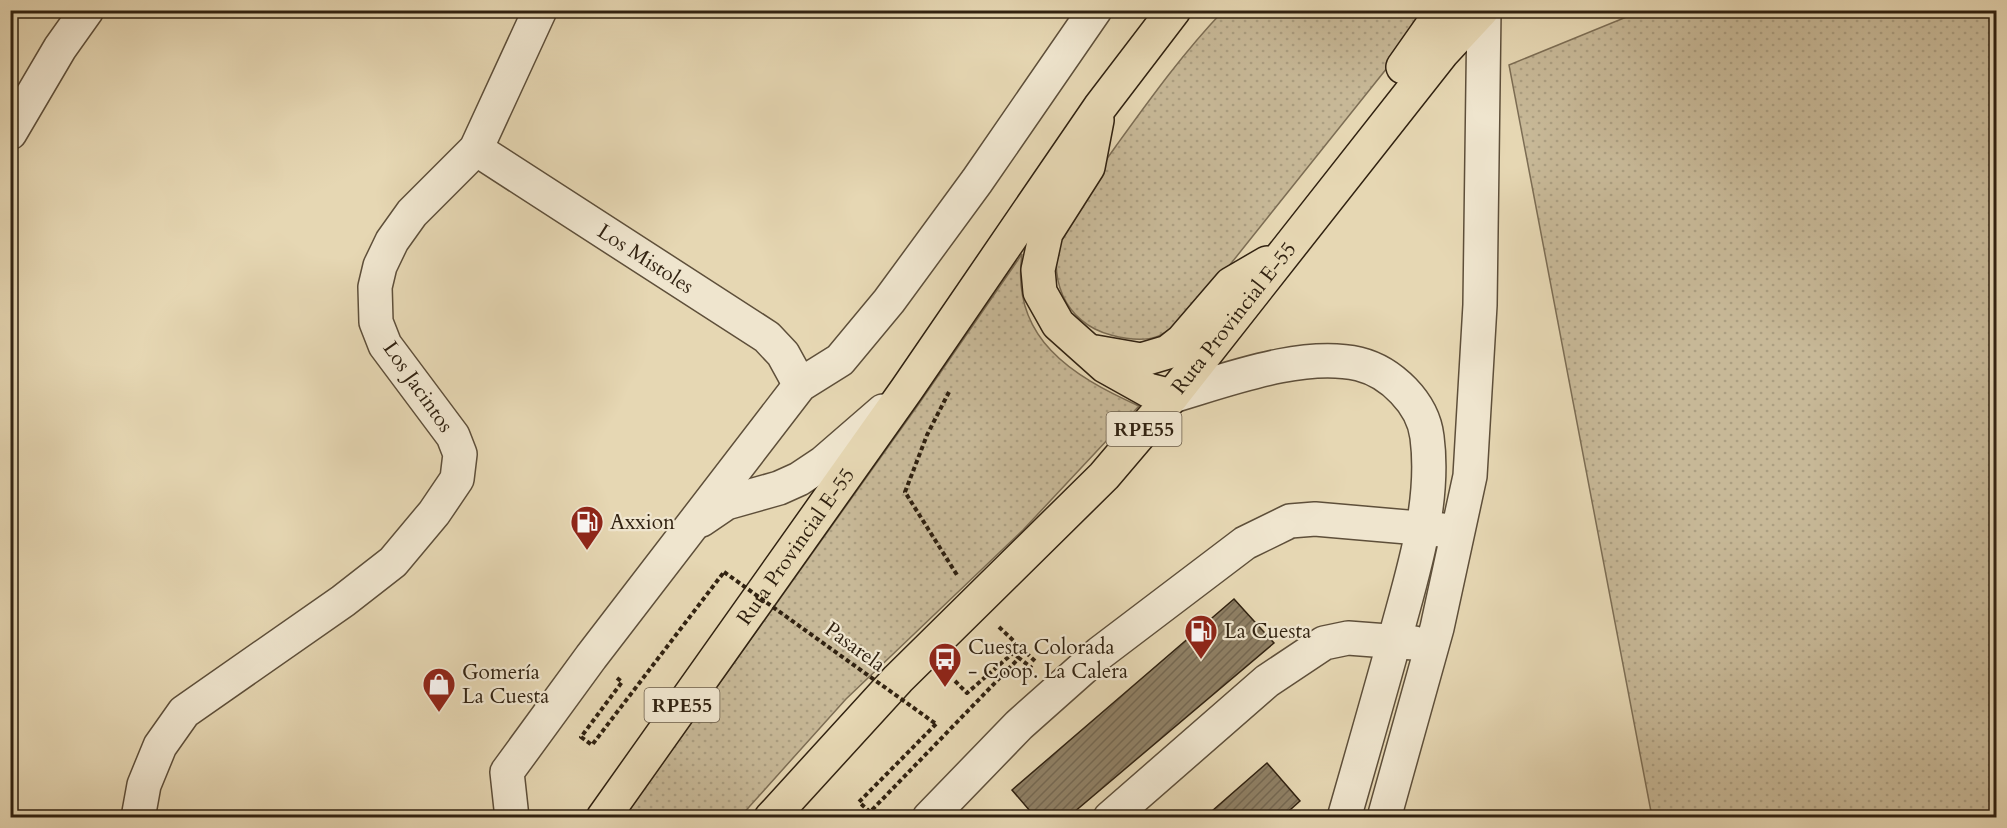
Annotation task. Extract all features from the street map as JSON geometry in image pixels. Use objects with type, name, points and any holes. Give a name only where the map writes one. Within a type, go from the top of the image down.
[{"type":"main road","name":"Ruta Provincial E-55","points":[[603,818],[907,389],[1100,106],[1174,10]]},
{"type":"main road","name":"RPE55","points":[[1359,157],[1380,97],[1428,35],[1443,10]]},
{"type":"main road","name":"Ruta Provincial E-55","points":[[771,818],[898,679],[1104,476],[1172,396],[1442,53],[1483,10]]},
{"type":"main road","name":"RPE55","points":[[1100,106],[1088,167],[1046,233],[1038,270],[1040,292],[1049,311],[1071,338],[1105,366],[1148,390],[1172,396]]},
{"type":"main road","name":"RPE55","points":[[1088,350],[1141,360],[1168,352],[1182,341],[1231,284],[1285,253]]},
{"type":"street","points":[[10,133],[60,48],[87,10]]},
{"type":"street","name":"Los Jacintos","points":[[138,818],[144,785],[160,746],[184,712],[343,601],[393,562],[434,513],[457,479],[459,454],[453,436],[385,345],[376,322],[375,287],[380,266],[392,241],[412,213],[476,149],[540,10]]},
{"type":"street","points":[[504,812],[507,772],[687,530],[800,385],[840,360],[889,301],[990,163],[1095,10]]},
{"type":"street","points":[[1384,818],[1437,628],[1470,476],[1477,374],[1483,10]]},
{"type":"street","name":"Los Mistoles","points":[[476,149],[766,337],[783,354],[800,385]]},
{"type":"street","points":[[1172,396],[1247,374],[1299,364],[1340,362],[1359,364],[1378,371],[1392,380],[1404,392],[1423,422],[1427,436],[1428,466],[1422,528],[1394,642],[1344,818]]},
{"type":"street","points":[[687,530],[726,503],[779,488],[799,479],[823,463],[907,389]]},
{"type":"street","points":[[918,818],[938,811],[1019,725],[1100,653],[1245,543],[1290,521],[1315,519],[1440,529],[1452,536],[1456,543]]},
{"type":"street","points":[[1110,818],[1267,681],[1324,643],[1348,638],[1415,643],[1437,628]]},
{"type":"path","points":[[934,348],[958,374],[927,435],[904,492],[975,605],[1037,663],[1031,669],[1013,653],[967,693],[955,681]]},
{"type":"path","name":"Pasarela","points":[[622,682],[581,737],[592,745],[724,572],[936,724],[859,802],[870,812],[1019,658]]},
{"type":"shaded area","points":[[1223,11],[1429,11],[1399,53],[1201,301],[1171,329],[1152,338],[1127,339],[1111,335],[1081,320],[1070,308],[1063,295],[1056,264],[1063,231],[1080,198],[1129,128],[1181,60]]},
{"type":"shaded area","points":[[1641,11],[1996,11],[1996,817],[1652,817],[1509,65]]},
{"type":"shaded area","points":[[1022,254],[1021,283],[1026,309],[1036,331],[1069,367],[1139,406],[1023,530],[846,699],[740,817],[624,817],[918,405]]},
{"type":"building","points":[[1234,599],[1274,643],[1067,818],[1036,818],[1012,790]]},
{"type":"building","points":[[1267,763],[1300,801],[1281,818],[1204,818]]},
{"type":"place","name":"Axxion","points":[[587,551]]},
{"type":"place","name":"La Cuesta","points":[[1201,660]]},
{"type":"place","name":"Cuesta Colorada - Coop. La Calera","points":[[945,688]]},
{"type":"place","name":"Gomería La Cuesta","points":[[439,713]]}]
